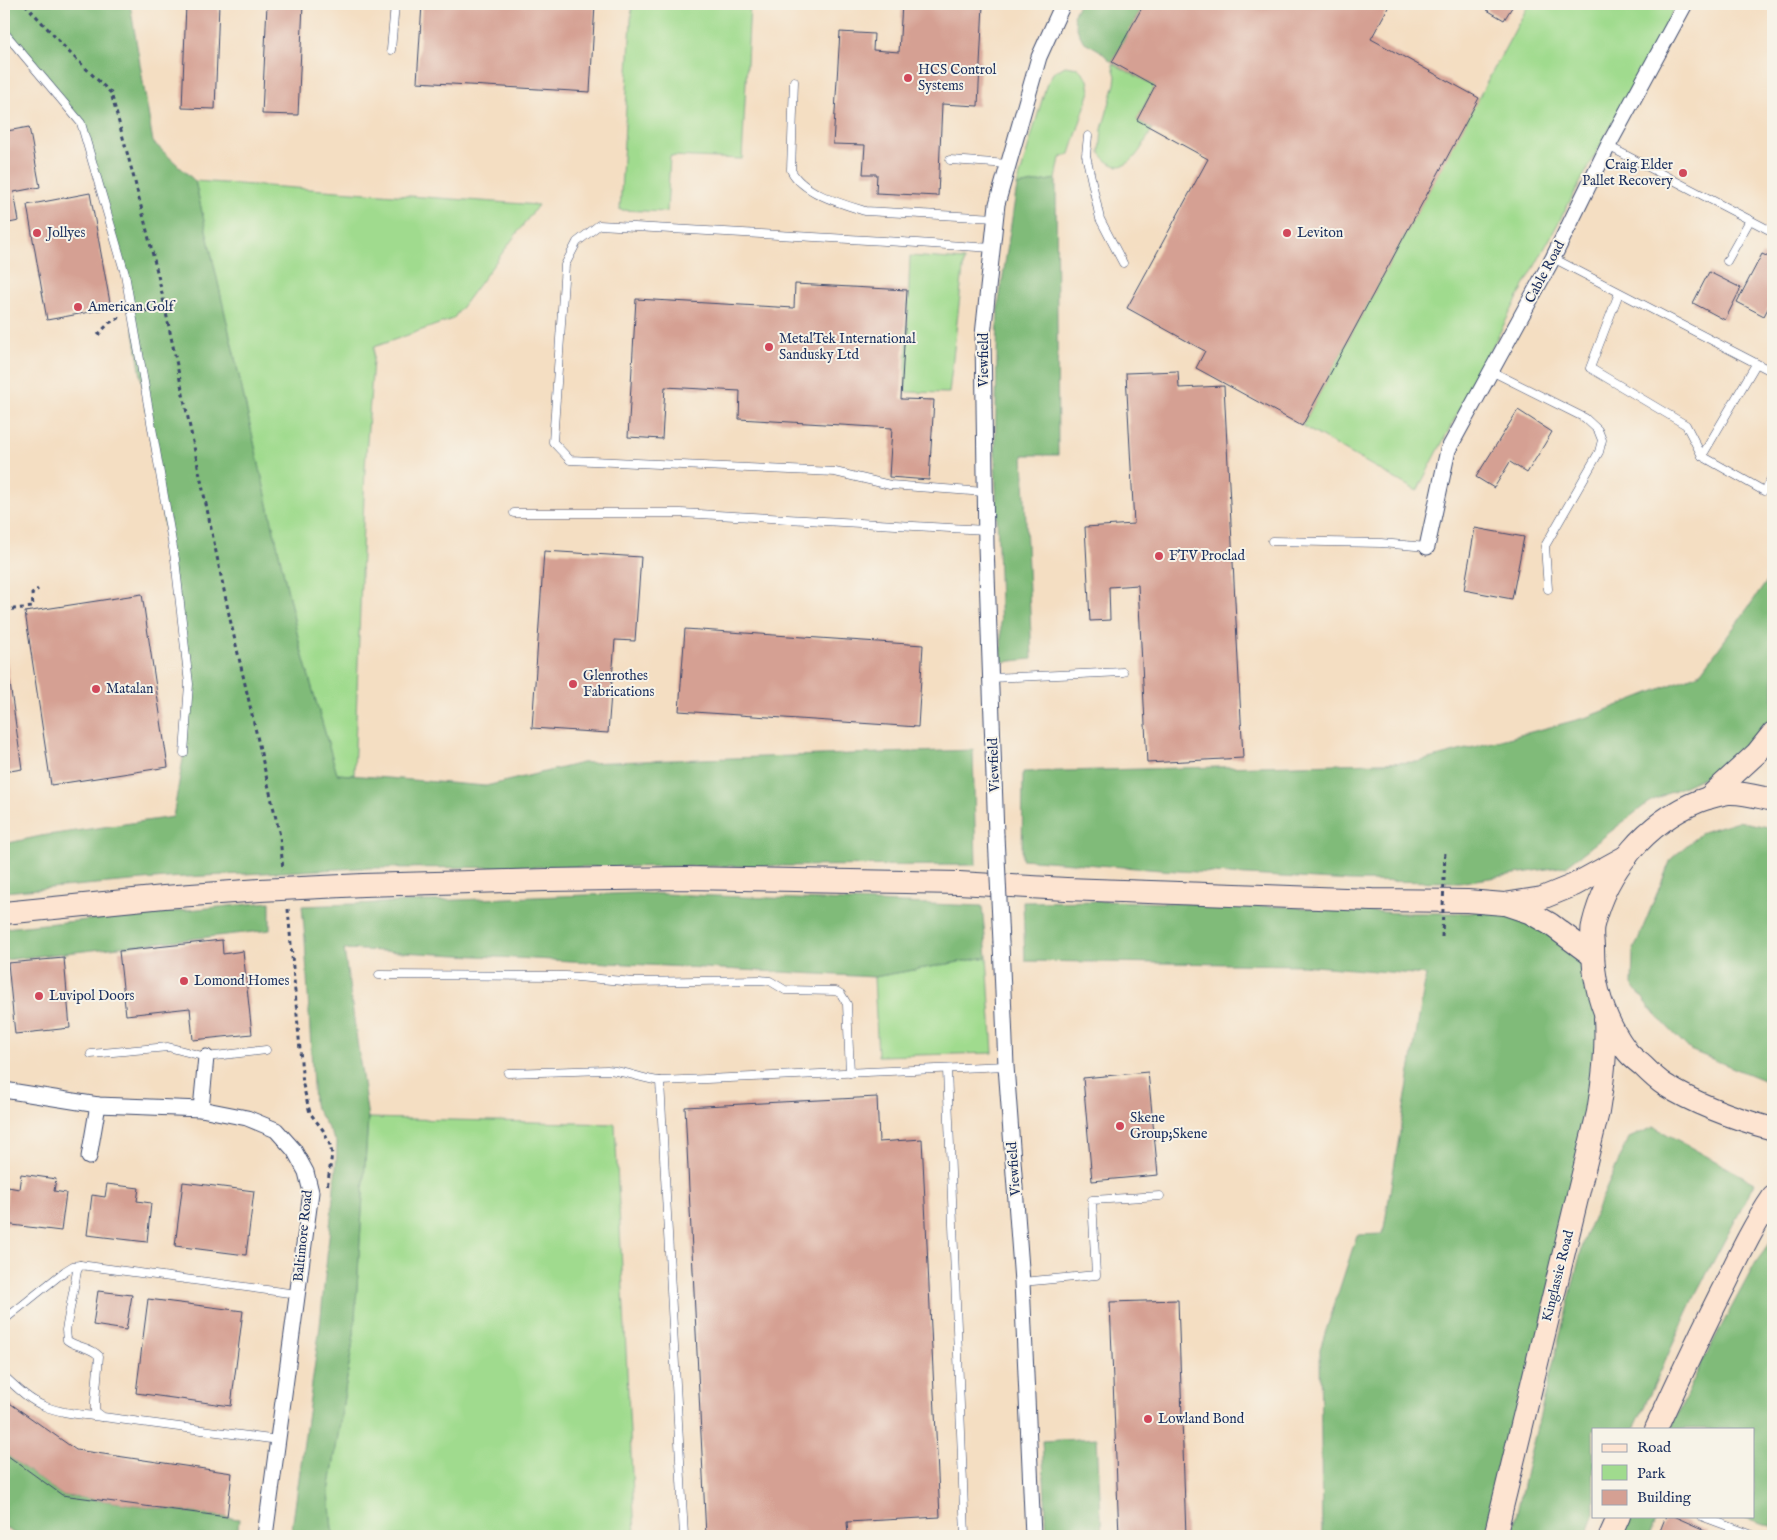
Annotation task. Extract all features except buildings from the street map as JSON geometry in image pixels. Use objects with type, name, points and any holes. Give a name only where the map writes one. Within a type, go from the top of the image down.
[{"type":"main road","points":[[1708,798],[1757,753],[1773,733]]},
{"type":"main road","points":[[1773,800],[1728,793],[1687,806],[1667,817],[1647,832],[1627,856],[1610,883],[1592,927],[1592,956],[1596,991],[1605,1014],[1626,1052],[1665,1085],[1728,1115],[1773,1129]]},
{"type":"main road","points":[[1504,904],[1550,895],[1574,885],[1627,856]]},
{"type":"main road","points":[[4,914],[164,897],[288,888],[684,878],[959,883],[1076,890],[1363,900],[1467,901],[1504,904],[1529,912],[1550,924],[1592,956]]},
{"type":"main road","name":"Kinglassie Road","points":[[1495,1536],[1598,1112],[1606,1056],[1605,1014]]},
{"type":"main road","points":[[1656,1428],[1694,1345],[1760,1215],[1773,1197]]},
{"type":"main road","points":[[1610,1536],[1618,1518]]},
{"type":"street","name":"Viewfield","points":[[1033,1536],[1022,1282],[1006,1066],[996,835],[985,492],[983,334],[997,204],[1039,57],[1063,4]]},
{"type":"street","name":"Cable Road","points":[[1427,547],[1448,450],[1554,258],[1608,146],[1685,4]]},
{"type":"street","points":[[201,1109],[206,1057]]},
{"type":"street","name":"Baltimore Road","points":[[4,1090],[98,1105],[201,1109],[247,1118],[276,1130],[294,1150],[306,1172],[310,1192],[265,1536]]},
{"type":"street","points":[[89,1157],[98,1105]]},
{"type":"lane","points":[[391,50],[395,4]]},
{"type":"lane","points":[[4,32],[80,123],[125,274],[174,559],[189,684],[184,753]]},
{"type":"lane","points":[[794,81],[791,170],[795,179],[810,190],[865,211],[996,218]]},
{"type":"lane","points":[[1088,136],[1086,154],[1100,219],[1123,263]]},
{"type":"lane","points":[[1608,146],[1773,232]]},
{"type":"lane","points":[[950,160],[1009,164]]},
{"type":"lane","points":[[1727,261],[1750,220]]},
{"type":"lane","points":[[985,492],[890,485],[835,472],[570,460],[552,442],[565,265],[577,242],[598,225],[992,248]]},
{"type":"lane","points":[[1554,258],[1773,372]]},
{"type":"lane","points":[[1619,293],[1590,368],[1686,425],[1702,456],[1764,491],[1773,476]]},
{"type":"lane","points":[[1702,456],[1756,364]]},
{"type":"lane","points":[[1491,371],[1586,418],[1598,430],[1602,440],[1599,452],[1545,546],[1548,589]]},
{"type":"lane","points":[[514,513],[681,513],[986,530]]},
{"type":"lane","points":[[1272,541],[1380,543],[1427,547]]},
{"type":"lane","points":[[991,678],[1123,672]]},
{"type":"lane","points":[[379,975],[566,976],[628,982],[760,980],[770,981],[785,990],[836,991],[841,994],[847,1004],[850,1073]]},
{"type":"lane","points":[[91,1054],[168,1047],[206,1057],[266,1050]]},
{"type":"lane","points":[[508,1073],[607,1070],[623,1071],[649,1080],[660,1081],[1006,1066]]},
{"type":"lane","points":[[947,1069],[965,1536]]},
{"type":"lane","points":[[660,1081],[684,1536]]},
{"type":"lane","points":[[1022,1282],[1096,1275],[1092,1200],[1160,1196]]},
{"type":"lane","points":[[80,1265],[66,1330],[66,1340],[73,1345],[84,1346],[95,1351],[99,1356],[94,1402],[96,1411],[104,1417]]},
{"type":"lane","points":[[4,1320],[65,1271],[72,1266],[80,1265],[297,1294]]},
{"type":"lane","points":[[4,1376],[24,1394],[42,1406],[60,1411],[278,1440]]},
{"type":"lane","points":[[1705,1518],[1736,1533],[1756,1536]]},
{"type":"path","points":[[25,4],[110,93],[135,182],[160,284],[230,620],[280,836],[283,871]]},
{"type":"path","points":[[4,610],[34,607],[32,594],[38,589]]},
{"type":"path","points":[[1442,937],[1445,850]]},
{"type":"green space","points":[[4,4],[130,4],[153,142],[195,181],[300,646],[337,774],[486,786],[582,763],[973,750],[976,865],[359,868],[166,878],[4,892],[4,844],[41,836],[173,817],[184,753],[189,684],[125,274],[81,123],[4,32]]},
{"type":"green space","points":[[632,4],[750,4],[742,159],[670,156],[667,212],[620,210]]},
{"type":"green space","points":[[1079,4],[1144,4],[1112,62],[1099,50],[1083,41],[1073,16]]},
{"type":"green space","points":[[1529,4],[1677,4],[1523,288],[1417,491],[1302,426]]},
{"type":"green space","points":[[1112,63],[1155,86],[1137,120],[1152,129],[1143,146],[1131,161],[1117,166],[1109,162],[1100,153],[1102,129],[1115,84],[1116,76]]},
{"type":"green space","points":[[1065,66],[1078,68],[1084,74],[1088,80],[1090,91],[1070,154],[1060,158],[1056,179],[1017,186],[1046,86],[1053,73]]},
{"type":"green space","points":[[1056,179],[1058,455],[1023,455],[1032,659],[1002,662],[995,459],[998,308],[1017,186]]},
{"type":"green space","points":[[195,181],[538,205],[453,319],[374,347],[365,468],[354,775],[337,774],[300,646]]},
{"type":"green space","points":[[910,256],[964,260],[949,393],[905,392]]},
{"type":"green space","points":[[1773,573],[1773,733],[1757,753],[1649,802],[1566,866],[1464,882],[1351,881],[1161,870],[1022,859],[1023,772],[1417,762],[1588,717],[1701,673]]},
{"type":"green space","points":[[1738,821],[1773,828],[1773,1084],[1690,1050],[1655,1014],[1632,984],[1633,952],[1671,859],[1702,832]]},
{"type":"green space","points":[[637,893],[982,906],[987,957],[874,977],[344,949],[368,1118],[354,1334],[329,1492],[332,1530],[338,1536],[291,1536],[320,1326],[337,1143],[314,1105],[302,906]]},
{"type":"green space","points":[[1105,901],[1272,906],[1400,913],[1471,913],[1504,904],[1593,956],[1607,1040],[1495,1536],[1322,1536],[1320,1349],[1357,1235],[1383,1234],[1426,975],[1302,965],[1025,961],[1023,902]]},
{"type":"green space","points":[[270,902],[270,930],[4,960],[4,928]]},
{"type":"green space","points":[[987,957],[993,1053],[878,1056],[874,977]]},
{"type":"green space","points":[[368,1118],[615,1124],[635,1536],[338,1536],[332,1530],[329,1492],[354,1334]]},
{"type":"green space","points":[[1654,1127],[1755,1183],[1695,1296],[1634,1428],[1592,1428],[1593,1518],[1586,1536],[1512,1536],[1526,1471],[1585,1236],[1629,1138]]},
{"type":"green space","points":[[1773,1239],[1773,1527],[1746,1518],[1754,1518],[1754,1428],[1671,1428],[1700,1366],[1756,1262]]},
{"type":"green space","points":[[1097,1438],[1102,1536],[1047,1536],[1042,1441]]},
{"type":"green space","points":[[4,1453],[62,1495],[239,1519],[237,1536],[18,1536],[4,1527]]},
{"type":"green space","points":[[1631,1518],[1656,1518],[1649,1536],[1623,1536]]},
{"type":"place","name":"HCS Control Systems","points":[[908,78]]},
{"type":"place","name":"Craig Elder Pallet Recovery","points":[[1683,173]]},
{"type":"place","name":"Jollyes","points":[[37,233]]},
{"type":"place","name":"Leviton","points":[[1287,233]]},
{"type":"place","name":"American Golf","points":[[78,307]]},
{"type":"place","name":"MetalTek International Sandusky Ltd","points":[[769,347]]},
{"type":"place","name":"FTV Proclad","points":[[1159,556]]},
{"type":"place","name":"Glenrothes Fabrications","points":[[573,684]]},
{"type":"place","name":"Matalan","points":[[96,689]]},
{"type":"place","name":"Lomond Homes","points":[[184,981]]},
{"type":"place","name":"Luvipol Doors","points":[[39,996]]},
{"type":"place","name":"Skene Group;Skene","points":[[1120,1126]]},
{"type":"place","name":"Lowland Bond","points":[[1148,1419]]}]
